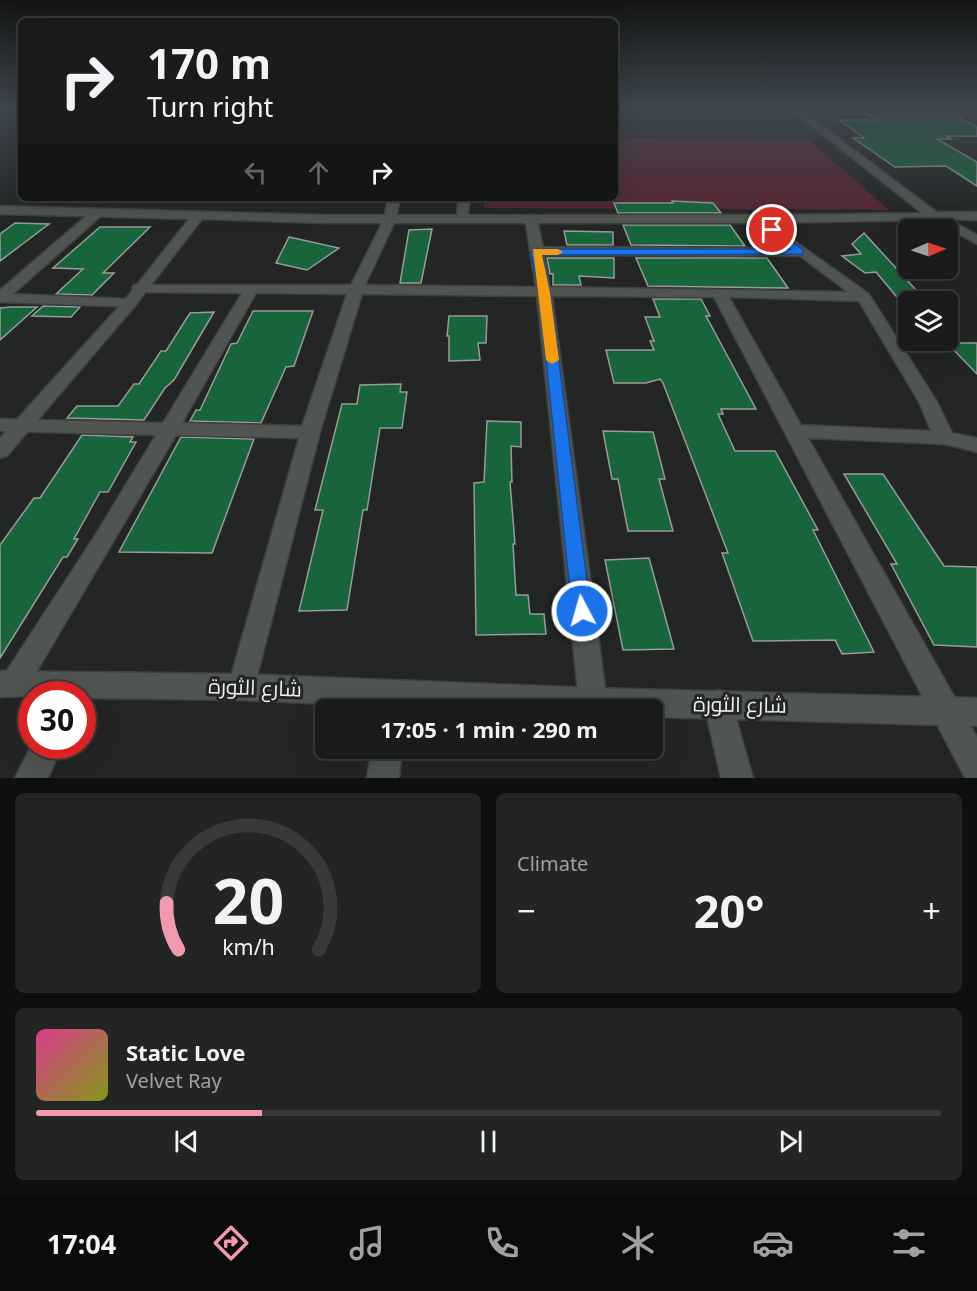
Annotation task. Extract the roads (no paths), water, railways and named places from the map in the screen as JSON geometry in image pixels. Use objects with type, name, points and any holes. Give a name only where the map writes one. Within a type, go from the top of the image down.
[{"type":"street","points":[[840,144],[934,216],[977,240]]},
{"type":"street","points":[[242,687],[310,432],[356,290],[390,219],[393,201]]},
{"type":"street","points":[[463,219],[464,201]]},
{"type":"street","points":[[0,210],[390,219],[758,219],[977,216]]},
{"type":"street","points":[[0,298],[97,213]]},
{"type":"street","points":[[0,451],[129,304],[198,216]]},
{"type":"street","points":[[531,219],[544,292],[592,699]]},
{"type":"street","points":[[758,219],[864,297],[928,402],[944,438]]},
{"type":"street","points":[[536,252],[800,252]]},
{"type":"street","points":[[140,288],[719,293],[864,297]]},
{"type":"street","points":[[7,684],[104,540],[251,290]]},
{"type":"street","points":[[719,293],[977,768]]},
{"type":"street","points":[[0,298],[129,304]]},
{"type":"street","points":[[0,425],[310,432]]},
{"type":"street","points":[[796,431],[944,438],[977,445]]},
{"type":"street","name":"شارع الثورة","points":[[96,690],[242,687],[363,699]]},
{"type":"street","name":"شارع الثورة","points":[[663,703],[977,712]]},
{"type":"street","points":[[718,704],[737,778]]},
{"type":"street","points":[[31,778],[40,759]]},
{"type":"street","points":[[383,778],[386,759]]}]
